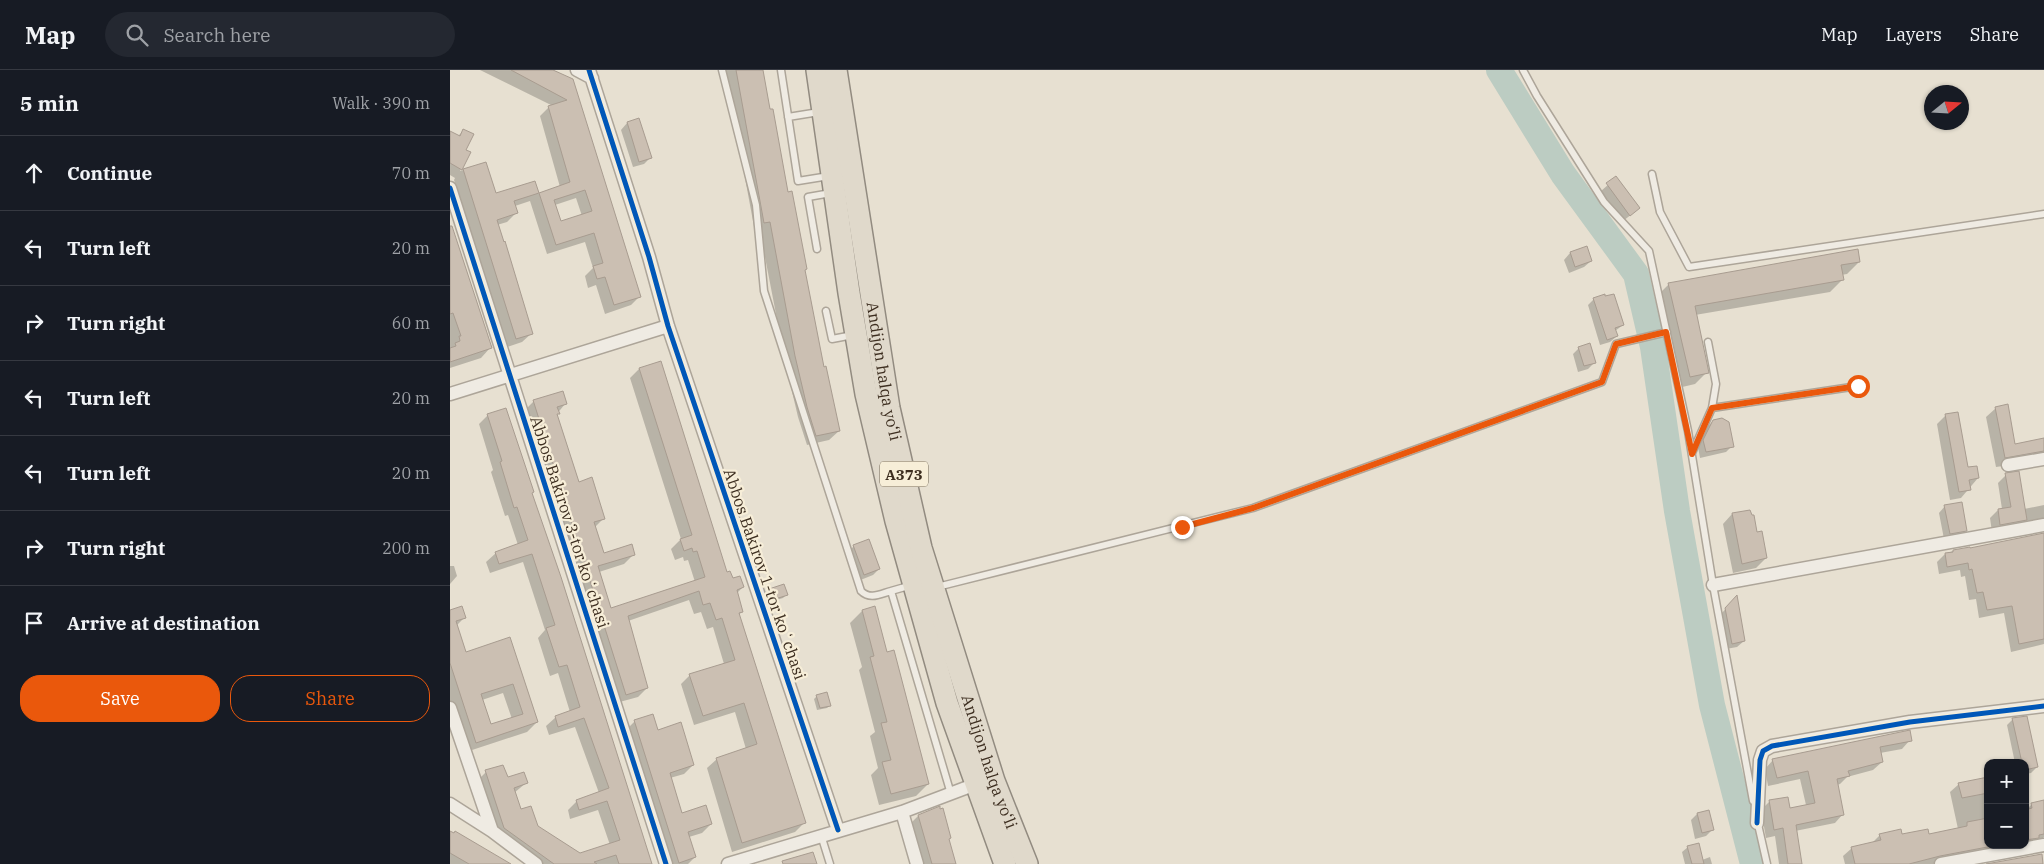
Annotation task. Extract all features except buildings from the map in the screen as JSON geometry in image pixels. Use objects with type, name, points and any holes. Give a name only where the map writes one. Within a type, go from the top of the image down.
[{"type":"highway","name":"Andijon halqa yo‘li","points":[[817,70],[866,394],[896,520],[923,586],[994,782],[1027,864]]},
{"type":"highway","name":"Andijon halqa yo‘li","points":[[840,73],[889,408],[922,548],[923,586],[947,703],[1005,864]]},
{"type":"street","points":[[577,70],[591,74]]},
{"type":"street","name":"Abbos Bakirov 1-tor koʻchasi","points":[[591,74],[649,257],[668,326],[838,830]]},
{"type":"street","name":"Abbos Bakirov 3-tor koʻchasi","points":[[450,188],[666,864]]},
{"type":"street","points":[[450,394],[668,326]]},
{"type":"street","points":[[2008,465],[2044,459]]},
{"type":"street","points":[[1713,585],[2044,525]]},
{"type":"street","points":[[1758,823],[1760,760],[1763,751],[1772,746],[1910,722],[2044,706]]},
{"type":"street","points":[[450,708],[492,831]]},
{"type":"street","points":[[728,864],[902,812],[976,784]]},
{"type":"street","points":[[450,804],[492,831],[536,864]]},
{"type":"street","points":[[902,812],[918,864]]},
{"type":"street","points":[[1941,864],[2044,845]]},
{"type":"lane","points":[[722,70],[756,205],[764,291],[861,590],[866,595],[871,596],[923,586],[1253,508],[1602,382],[1616,344],[1664,332]]},
{"type":"lane","points":[[781,70],[798,181],[834,184]]},
{"type":"lane","points":[[1523,70],[1537,96],[1604,202],[1649,251],[1664,332],[1692,454],[1713,585],[1767,864]]},
{"type":"lane","points":[[788,117],[823,112]]},
{"type":"lane","points":[[1652,174],[1660,212],[1689,267],[2044,214]]},
{"type":"lane","points":[[817,249],[808,197],[834,184]]},
{"type":"lane","points":[[826,311],[832,339],[856,334]]},
{"type":"lane","points":[[1692,454],[1712,408],[1716,384],[1708,342]]},
{"type":"lane","points":[[1712,408],[1858,386]]},
{"type":"lane","points":[[891,591],[951,794]]},
{"type":"lane","points":[[821,835],[830,864]]},
{"type":"waterway","points":[[1499,70],[1563,174],[1636,274],[1653,347],[1677,511],[1712,705],[1753,864]]},
{"type":"cycle path","points":[[589,70],[649,257],[668,326],[838,830]]},
{"type":"cycle path","points":[[450,188],[666,864]]},
{"type":"cycle path","points":[[1757,823],[1760,760],[1763,751],[1772,746],[1910,722],[2044,706]]},
{"type":"route","points":[[1182,527],[1253,508],[1602,382],[1616,344],[1666,332],[1692,454],[1712,408],[1858,386]]}]
